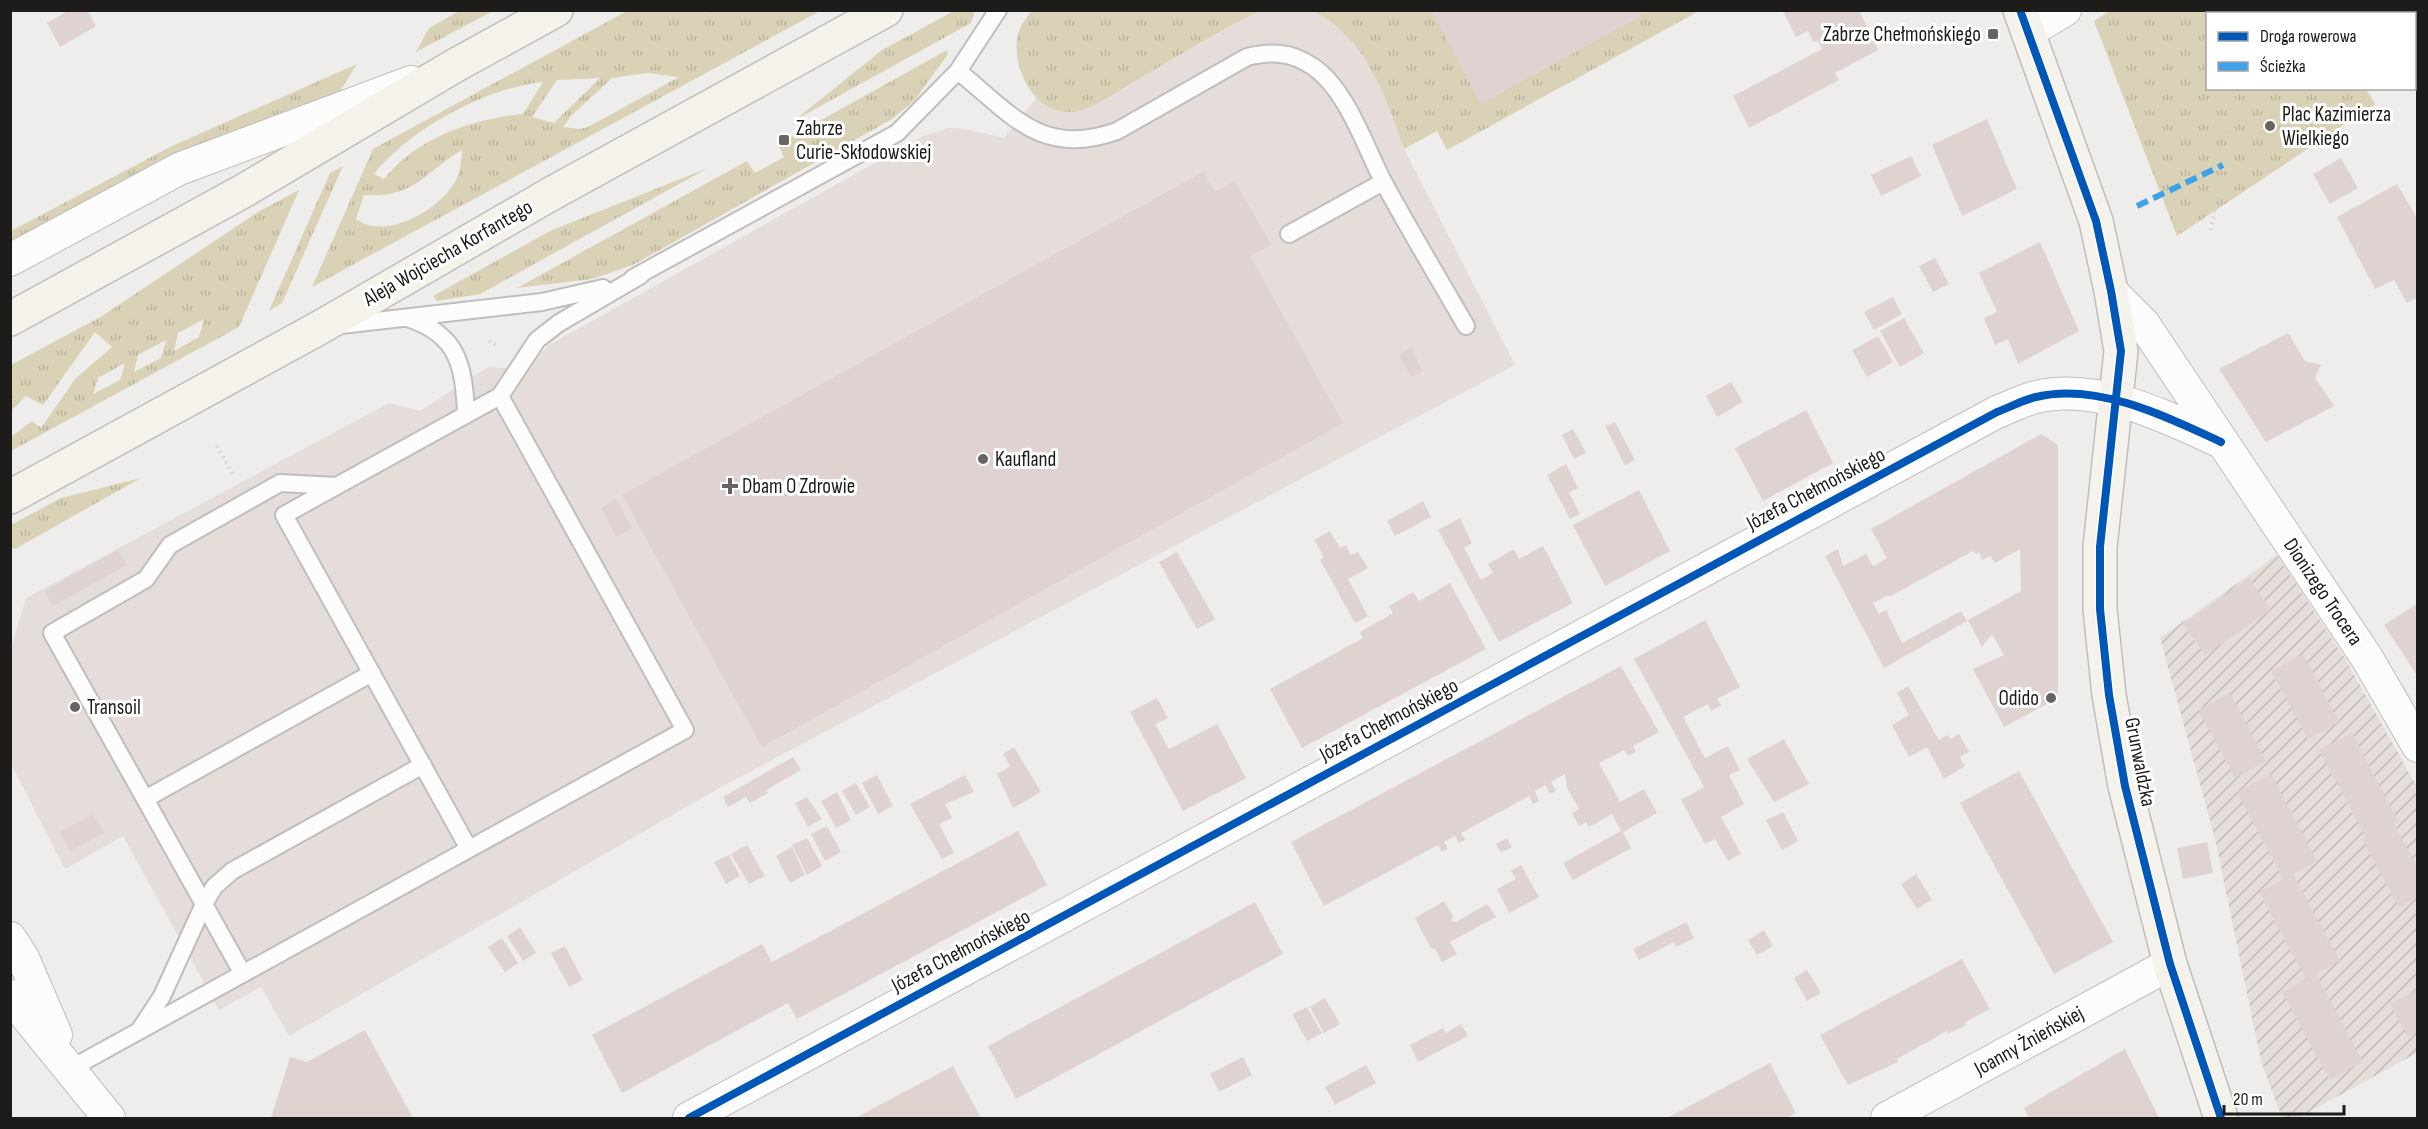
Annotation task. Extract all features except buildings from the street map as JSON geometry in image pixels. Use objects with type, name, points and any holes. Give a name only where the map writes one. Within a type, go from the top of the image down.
[{"type":"main road","points":[[10,319],[245,190],[556,10]]},
{"type":"main road","name":"Aleja Wojciecha Korfantego","points":[[10,497],[319,328],[549,195],[886,10]]},
{"type":"main road","name":"Grunwaldzka","points":[[2024,21],[2096,221],[2111,291],[2121,351],[2100,547],[2100,609],[2109,695],[2125,786],[2170,964],[2221,1119]]},
{"type":"street","points":[[2024,21],[2065,10]]},
{"type":"street","points":[[10,260],[179,169],[456,66]]},
{"type":"street","name":"Dionizego Trocera","points":[[2111,291],[2143,323],[2367,658],[2415,736]]},
{"type":"street","name":"Józefa Chełmońskiego","points":[[689,1119],[1997,412],[2036,397],[2069,394],[2116,402]]},
{"type":"street","points":[[2116,402],[2171,420],[2221,442]]},
{"type":"street","points":[[10,938],[23,958],[70,1069]]},
{"type":"street","name":"Joanny Żnieńskiej","points":[[1887,1119],[2170,964]]},
{"type":"street","points":[[10,996],[109,1119]]},
{"type":"lane","points":[[469,849],[284,515],[500,396],[537,340],[558,322],[897,133],[958,71],[998,10]]},
{"type":"lane","points":[[958,71],[1030,130],[1049,138],[1070,141],[1094,139],[1117,131],[1247,57],[1267,53],[1291,55],[1314,68],[1335,89],[1355,122],[1383,182],[1466,326]]},
{"type":"lane","points":[[1289,234],[1383,182]]},
{"type":"lane","points":[[319,328],[402,316],[542,302],[589,293],[641,275]]},
{"type":"lane","points":[[402,316],[423,323],[442,335],[464,376],[466,415]]},
{"type":"lane","points":[[70,1069],[685,730],[500,396]]},
{"type":"lane","points":[[243,974],[52,633],[146,579],[170,545],[280,483],[337,486]]},
{"type":"lane","points":[[145,799],[372,673]]},
{"type":"lane","points":[[139,1032],[162,996],[214,887],[232,871],[423,765]]},
{"type":"path","points":[[2211,230],[2237,90]]},
{"type":"shaded area","points":[[1259,11],[1314,11],[1346,33],[1367,60],[1387,98],[1404,149],[1515,365],[721,787],[289,1036],[261,987],[219,1010],[123,836],[65,869],[11,764],[11,649],[26,598],[389,403],[420,411],[488,367],[531,369],[535,358],[551,344],[923,136],[948,128],[966,129],[1004,138],[1037,97],[1044,104],[1085,108]]},
{"type":"shaded area","points":[[2277,555],[2346,660],[2417,787],[2417,1053],[2298,1118],[2282,1118],[2261,1061],[2215,839],[2160,638]]},
{"type":"green space","points":[[461,10],[493,11],[416,52],[429,28]]},
{"type":"green space","points":[[704,10],[706,13],[711,10],[820,11],[312,287],[373,149],[627,11]],"holes":[[[648,73],[679,77],[588,127],[580,129],[563,127],[572,115],[612,78]],[[600,78],[554,123],[532,117],[557,80]],[[543,82],[523,114],[484,120],[446,133],[412,152],[384,179],[374,174],[407,141],[450,113],[497,93]],[[462,150],[460,170],[455,182],[447,193],[425,212],[396,224],[382,226],[368,225],[356,219],[364,195],[382,195],[408,188]]]},
{"type":"green space","points":[[956,10],[975,11],[971,23],[795,120],[882,50]]},
{"type":"green space","points":[[1032,10],[1259,11],[1104,100],[1086,109],[1069,112],[1046,105],[1036,97],[1022,76],[1017,39]]},
{"type":"green space","points":[[2111,10],[2324,11],[2206,12],[2206,90],[2367,90],[2375,104],[2177,236],[2094,21]]},
{"type":"green space","points":[[1313,11],[1699,11],[1447,150],[1437,131],[1404,149],[1381,89],[1361,52],[1332,23]]},
{"type":"green space","points":[[947,50],[948,54],[914,101],[892,119],[633,265],[592,279],[517,288],[747,161],[755,173],[784,157],[778,144]]},
{"type":"green space","points":[[357,64],[340,91],[11,247],[11,231],[172,146]]},
{"type":"green space","points":[[343,166],[282,303],[269,311],[330,173]]},
{"type":"green space","points":[[708,168],[480,294],[437,301],[433,296],[550,231]]},
{"type":"green space","points":[[299,190],[239,327],[11,451],[11,437],[32,421],[41,428],[75,379],[112,347],[95,332],[43,405],[26,396],[11,411],[11,365],[102,316],[258,212]],"holes":[[[204,319],[199,337],[174,351],[178,333]],[[166,340],[161,358],[134,372],[138,355]],[[125,363],[120,380],[93,394],[98,378]]]},
{"type":"green space","points":[[141,478],[15,549],[11,547],[11,525],[61,498]]},
{"type":"marked path","points":[[2137,206],[2223,165]]},
{"type":"cycle path","points":[[2020,10],[2096,221],[2111,291],[2121,351],[2100,547],[2100,609],[2109,695],[2125,786],[2170,964],[2221,1118]]},
{"type":"cycle path","points":[[689,1118],[1997,412],[2036,397],[2083,394],[2131,404],[2221,442]]},
{"type":"place","name":"Zabrze Chełmońskiego","points":[[1993,34]]},
{"type":"place","name":"Plac Kazimierza Wielkiego","points":[[2270,126]]},
{"type":"place","name":"Zabrze Curie-Skłodowskiej","points":[[784,140]]},
{"type":"place","name":"Kaufland","points":[[983,459]]},
{"type":"place","name":"Dbam O Zdrowie","points":[[730,486]]},
{"type":"place","name":"Odido","points":[[2051,698]]},
{"type":"place","name":"Transoil","points":[[75,707]]}]
